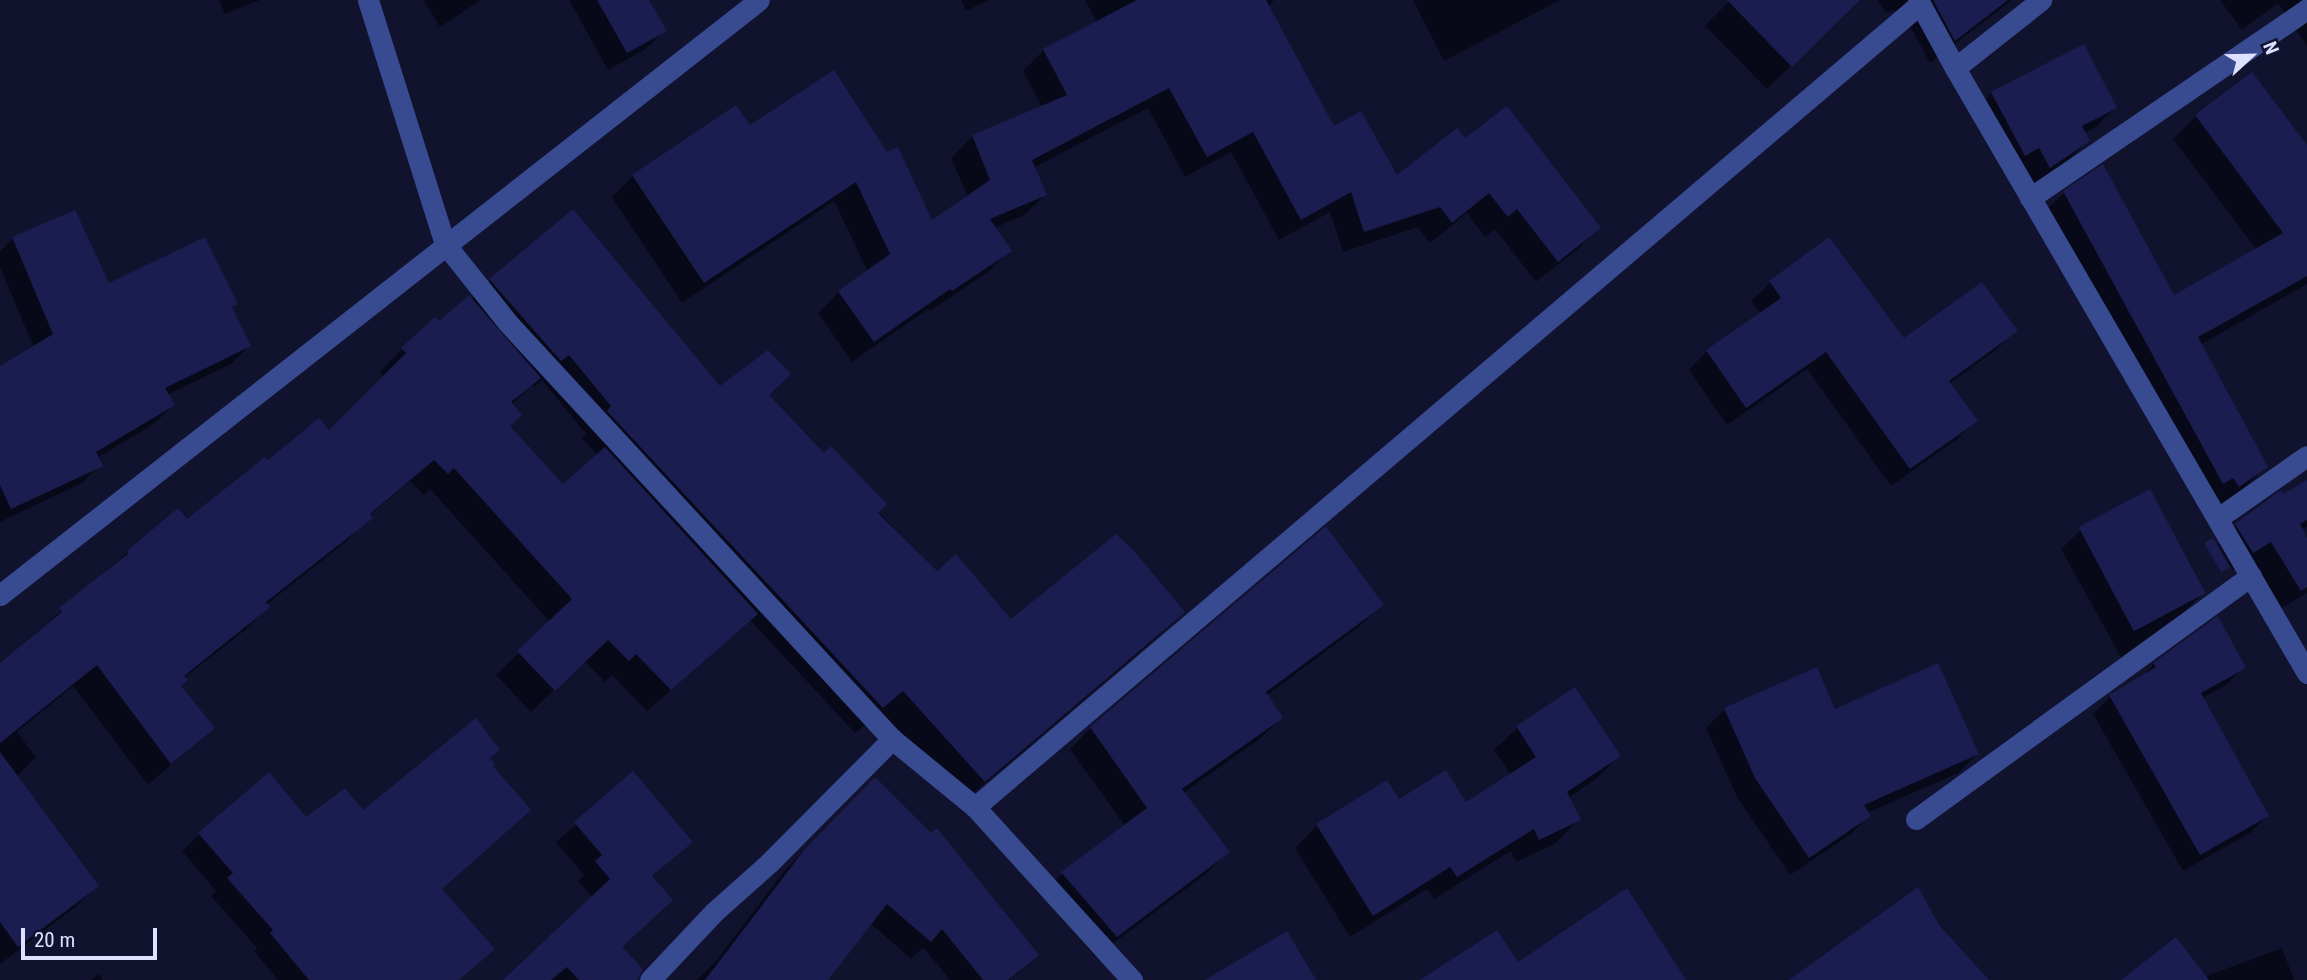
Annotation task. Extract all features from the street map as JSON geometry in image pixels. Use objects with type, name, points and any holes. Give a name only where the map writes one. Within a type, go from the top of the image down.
[{"type":"street","points":[[368,0],[445,244],[508,323],[892,739],[975,807],[1132,980]]},
{"type":"street","points":[[0,595],[759,0]]},
{"type":"street","points":[[1955,68],[2041,0]]},
{"type":"street","points":[[975,807],[1919,2],[2307,673]]},
{"type":"street","points":[[2030,198],[2307,9]]},
{"type":"street","points":[[2218,518],[2307,456]]},
{"type":"street","points":[[1916,819],[2251,576]]},
{"type":"street","points":[[650,980],[714,912],[769,863],[892,739]]},
{"type":"building","points":[[597,0],[649,0],[667,31],[627,53]]},
{"type":"building","points":[[1137,0],[1266,0],[1334,126],[1361,111],[1397,175],[1457,128],[1465,138],[1507,106],[1601,228],[1558,262],[1517,209],[1508,217],[1489,193],[1452,223],[1440,207],[1364,232],[1351,192],[1301,220],[1253,132],[1207,157],[1169,88],[1032,160],[1047,195],[990,219],[1012,251],[952,291],[950,289],[874,342],[838,291],[890,254],[856,182],[704,283],[632,175],[736,105],[750,125],[834,70],[887,152],[898,147],[932,220],[990,180],[972,135],[1067,95],[1043,49]]},
{"type":"building","points":[[1727,0],[1860,0],[1792,67]]},
{"type":"building","points":[[1933,0],[2008,0],[1955,41]]},
{"type":"building","points":[[2084,44],[2117,108],[2082,126],[2090,141],[2050,168],[2039,148],[2025,156],[1991,92]]},
{"type":"building","points":[[2252,72],[2307,145],[2307,276],[2198,337],[2268,467],[2239,487],[2233,478],[2223,484],[2063,191],[2103,164],[2174,295],[2283,233],[2195,115]]},
{"type":"building","points":[[573,209],[720,386],[768,350],[791,374],[769,395],[824,453],[831,446],[887,504],[878,513],[937,571],[956,554],[1011,619],[1116,534],[1135,552],[1185,612],[985,782],[903,691],[883,708],[607,411],[611,406],[569,355],[561,361],[489,279]]},
{"type":"building","points":[[75,210],[109,283],[205,237],[238,304],[232,307],[251,346],[165,388],[175,405],[96,452],[103,466],[11,509],[0,485],[0,366],[53,334],[12,237]]},
{"type":"building","points":[[1829,237],[1904,338],[1982,282],[2018,331],[1949,381],[1978,421],[1910,469],[1826,352],[1746,408],[1706,350],[1781,298],[1769,281]]},
{"type":"building","points":[[469,295],[541,378],[511,402],[522,415],[510,426],[563,484],[605,447],[758,614],[671,690],[636,654],[629,661],[608,640],[555,691],[517,651],[572,599],[454,468],[448,474],[434,460],[370,514],[373,518],[266,602],[270,607],[184,676],[188,680],[181,686],[215,728],[171,764],[97,665],[0,743],[0,663],[62,612],[59,608],[129,553],[127,551],[178,508],[187,519],[265,457],[268,460],[319,418],[329,430],[406,353],[401,348],[435,317],[439,321]]},
{"type":"building","points":[[2307,480],[2307,520],[2300,524],[2307,538],[2307,587],[2301,591],[2271,542],[2253,553],[2235,524],[2281,490],[2283,494]]},
{"type":"building","points":[[2150,489],[2205,593],[2134,631],[2078,527]]},
{"type":"building","points":[[1326,526],[1384,605],[1266,692],[1283,718],[1182,789],[1230,852],[1117,937],[1061,872],[1147,808],[1090,727]]},
{"type":"building","points":[[2213,538],[2230,567],[2221,572],[2204,543]]},
{"type":"building","points":[[2218,616],[2246,668],[2201,693],[2269,816],[2200,855],[2109,695],[2156,667],[2153,663]]},
{"type":"building","points":[[1938,663],[1979,754],[1864,805],[1871,816],[1809,858],[1755,778],[1724,708],[1817,667],[1835,709]]},
{"type":"building","points":[[1575,687],[1621,756],[1567,792],[1581,820],[1539,840],[1534,829],[1457,877],[1450,867],[1373,916],[1316,824],[1387,780],[1399,799],[1446,770],[1466,802],[1536,757],[1516,726]]},
{"type":"building","points":[[476,718],[500,750],[490,758],[495,764],[493,766],[531,810],[442,889],[495,949],[459,980],[309,980],[270,933],[273,930],[227,878],[233,873],[198,833],[269,772],[306,817],[345,788],[363,810]]},
{"type":"building","points":[[0,752],[99,886],[18,947],[0,922]]},
{"type":"building","points":[[633,771],[693,842],[652,876],[673,900],[622,947],[643,969],[637,980],[579,980],[567,967],[551,980],[503,980],[610,879],[595,861],[602,855],[574,822]]},
{"type":"building","points":[[875,777],[931,833],[937,828],[1039,955],[1008,980],[983,980],[942,929],[931,942],[887,904],[828,980],[705,980],[805,849]]},
{"type":"building","points":[[1918,887],[1939,925],[1989,980],[1789,980]]},
{"type":"building","points":[[1627,888],[1686,980],[1420,980],[1497,930],[1518,962]]},
{"type":"building","points":[[1287,931],[1316,980],[1205,980]]},
{"type":"building","points":[[2176,937],[2209,980],[2121,980]]}]
